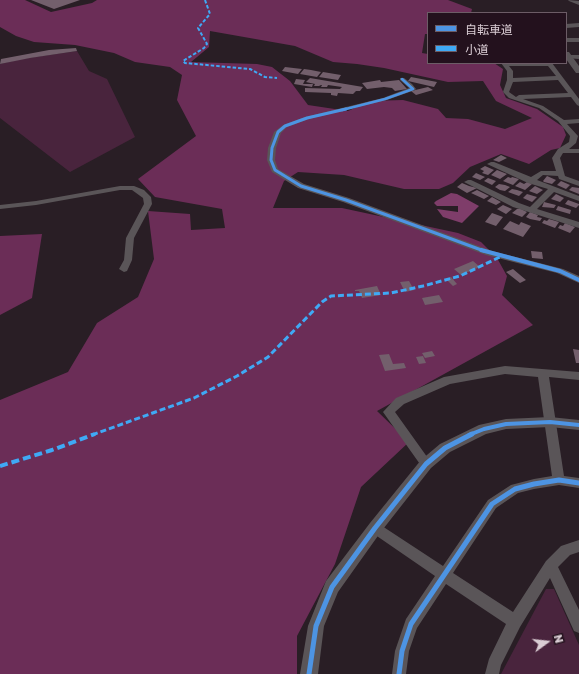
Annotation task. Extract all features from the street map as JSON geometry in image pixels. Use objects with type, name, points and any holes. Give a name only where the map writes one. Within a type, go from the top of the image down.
[{"type":"street","points":[[571,0],[579,3]]},
{"type":"street","points":[[567,26],[579,25]]},
{"type":"street","points":[[567,40],[579,40]]},
{"type":"street","points":[[567,55],[579,57]]},
{"type":"street","points":[[567,55],[579,71]]},
{"type":"street","points":[[505,64],[550,64],[579,104]]},
{"type":"street","points":[[505,64],[510,71],[510,80],[506,92],[511,97],[541,107],[562,122],[574,136],[572,143],[561,151],[556,158],[562,177],[579,184]]},
{"type":"street","points":[[510,80],[561,78]]},
{"type":"street","points":[[402,79],[413,89],[385,99],[307,118],[285,126],[278,132],[272,148],[271,160],[275,170],[301,186],[346,200],[489,253],[560,271],[579,280]]},
{"type":"street","points":[[511,97],[572,95]]},
{"type":"street","points":[[562,122],[579,121]]},
{"type":"street","points":[[561,151],[579,151]]},
{"type":"street","points":[[491,164],[579,199]]},
{"type":"street","points":[[531,181],[542,173],[561,174]]},
{"type":"street","points":[[468,182],[531,210],[579,225]]},
{"type":"street","points":[[0,207],[36,203],[114,189],[134,188],[147,197],[148,204],[130,238],[128,260],[124,269]]},
{"type":"street","points":[[531,210],[553,189]]},
{"type":"street","points":[[426,464],[389,412],[400,401],[448,380],[505,370],[579,376]]},
{"type":"street","points":[[543,372],[559,480]]},
{"type":"street","points":[[309,674],[316,626],[332,587],[374,528],[426,464],[445,448],[484,429],[506,424],[550,422],[579,425]]},
{"type":"street","points":[[399,674],[402,651],[411,624],[492,504],[515,489],[534,484],[559,480],[579,483]]},
{"type":"street","points":[[374,528],[515,622]]},
{"type":"street","points":[[492,674],[494,664],[515,622],[551,565],[566,550],[579,546]]},
{"type":"street","points":[[551,565],[579,626]]},
{"type":"shaded area","points":[[0,0],[25,0],[51,12],[92,3],[97,0],[448,0],[472,9],[471,12],[427,12],[427,34],[425,34],[422,53],[427,54],[427,64],[496,64],[503,69],[500,85],[506,98],[537,109],[563,127],[566,135],[560,148],[551,150],[529,164],[501,154],[470,167],[453,183],[439,189],[404,189],[344,175],[298,172],[284,181],[273,208],[342,208],[458,233],[481,242],[497,258],[507,276],[502,295],[533,325],[377,411],[409,442],[361,487],[335,564],[297,636],[297,674],[0,674],[0,400],[68,372],[97,323],[138,297],[154,259],[148,211],[190,214],[191,230],[225,228],[222,209],[155,197],[138,179],[196,136],[177,100],[182,75],[170,67],[135,62],[114,53],[75,45],[34,42],[16,36],[0,27]],"holes":[[[210,31],[295,46],[333,62],[384,68],[448,82],[483,81],[496,101],[532,118],[505,129],[468,119],[446,118],[438,109],[403,100],[370,101],[348,111],[308,105],[290,81],[272,67],[257,64],[191,62],[209,47]]]},
{"type":"shaded area","points":[[77,51],[89,71],[107,79],[135,137],[70,172],[0,118],[0,64],[21,59]]},
{"type":"shaded area","points":[[451,193],[457,194],[479,206],[462,223],[443,217],[437,209],[458,212],[458,206],[437,206],[434,203]]},
{"type":"shaded area","points":[[42,234],[32,298],[0,315],[0,236]]},
{"type":"shaded area","points":[[546,589],[554,589],[579,645],[579,674],[501,674]]},
{"type":"building","points":[[31,0],[80,0],[54,9]]},
{"type":"building","points":[[76,48],[77,51],[0,64],[1,59],[49,50]]},
{"type":"building","points":[[285,67],[302,69],[298,74],[282,71]]},
{"type":"building","points":[[304,69],[321,72],[317,77],[300,74]]},
{"type":"building","points":[[323,72],[341,75],[338,80],[319,77]]},
{"type":"building","points":[[411,77],[437,82],[434,87],[408,81]]},
{"type":"building","points":[[310,78],[363,87],[360,91],[356,91],[353,94],[338,93],[337,96],[331,95],[331,93],[305,92],[305,88],[340,89],[342,87],[328,85],[327,87],[321,87],[322,85],[314,86],[315,84],[306,82]]},
{"type":"building","points":[[296,79],[305,80],[303,84],[313,84],[312,87],[294,84]]},
{"type":"building","points":[[380,80],[381,82],[399,80],[407,89],[395,91],[392,88],[384,87],[367,89],[362,83]]},
{"type":"building","points":[[428,87],[433,90],[416,95],[411,91]]},
{"type":"building","points":[[501,155],[507,158],[499,162],[493,160]]},
{"type":"building","points":[[485,166],[494,170],[488,175],[482,173],[484,171],[480,169]]},
{"type":"building","points":[[497,170],[507,174],[500,179],[491,175]]},
{"type":"building","points":[[476,173],[485,177],[480,180],[472,177]]},
{"type":"building","points":[[547,176],[556,180],[552,184],[544,182],[543,181]]},
{"type":"building","points":[[508,177],[519,179],[513,185],[503,181]]},
{"type":"building","points":[[488,178],[496,181],[492,185],[484,181]]},
{"type":"building","points":[[561,181],[570,185],[566,189],[557,185]]},
{"type":"building","points":[[520,182],[524,184],[527,182],[532,184],[525,190],[515,186]]},
{"type":"building","points":[[462,183],[477,188],[467,193],[457,187]]},
{"type":"building","points":[[499,184],[510,187],[505,191],[500,190],[495,187]]},
{"type":"building","points":[[535,186],[543,190],[537,194],[529,191]]},
{"type":"building","points":[[572,187],[579,188],[579,194],[569,190]]},
{"type":"building","points":[[512,189],[523,192],[519,196],[508,192]]},
{"type":"building","points":[[477,190],[489,196],[484,199],[471,193]]},
{"type":"building","points":[[527,194],[537,197],[532,202],[523,198]]},
{"type":"building","points":[[556,194],[564,198],[560,202],[551,199]]},
{"type":"building","points":[[492,197],[501,202],[496,205],[487,201]]},
{"type":"building","points":[[568,200],[579,205],[576,208],[565,204]]},
{"type":"building","points":[[544,202],[556,205],[554,208],[542,207]]},
{"type":"building","points":[[503,205],[512,209],[506,214],[497,209]]},
{"type":"building","points":[[558,206],[571,210],[570,214],[556,210]]},
{"type":"building","points":[[517,209],[527,212],[522,217],[512,213]]},
{"type":"building","points":[[530,212],[538,215],[537,217],[542,218],[540,221],[526,217]]},
{"type":"building","points":[[492,213],[503,217],[496,226],[485,222]]},
{"type":"building","points":[[549,219],[559,222],[555,228],[542,223],[544,220],[547,221]]},
{"type":"building","points":[[510,221],[519,225],[521,222],[531,226],[523,237],[503,229]]},
{"type":"building","points":[[565,223],[575,227],[570,233],[558,228],[560,225],[563,226]]},
{"type":"building","points":[[531,251],[542,252],[543,259],[532,258]]},
{"type":"building","points":[[473,261],[480,267],[461,275],[454,269]]},
{"type":"building","points":[[513,269],[526,280],[520,283],[506,272]]},
{"type":"building","points":[[451,277],[457,284],[453,286],[446,279]]},
{"type":"building","points":[[409,281],[414,290],[405,292],[400,282]]},
{"type":"building","points":[[377,286],[381,295],[362,298],[359,291],[355,291],[355,290]]},
{"type":"building","points":[[439,295],[443,302],[425,305],[422,298]]},
{"type":"building","points":[[573,349],[579,350],[579,363],[576,363]]},
{"type":"building","points":[[432,351],[435,356],[425,358],[422,353]]},
{"type":"building","points":[[389,354],[393,364],[404,363],[406,368],[385,371],[379,355]]},
{"type":"building","points":[[423,356],[426,363],[419,364],[416,357]]},
{"type":"marked path","points":[[205,0],[210,14],[198,28],[207,44],[204,48],[183,61],[185,63],[250,69],[265,77],[277,78]]},
{"type":"marked path","points":[[0,466],[52,450],[194,398],[237,376],[268,357],[322,302],[331,296],[391,293],[423,286],[460,276],[502,256]]},
{"type":"cycle path","points":[[402,79],[413,89],[385,99],[307,118],[285,126],[278,132],[272,148],[271,160],[275,170],[301,186],[346,200],[489,253],[560,271],[579,280]]},
{"type":"cycle path","points":[[309,674],[316,626],[332,587],[375,528],[426,464],[445,448],[484,429],[506,424],[550,422],[579,425]]},
{"type":"cycle path","points":[[399,674],[402,651],[411,624],[492,504],[515,489],[534,484],[559,480],[579,483]]}]
